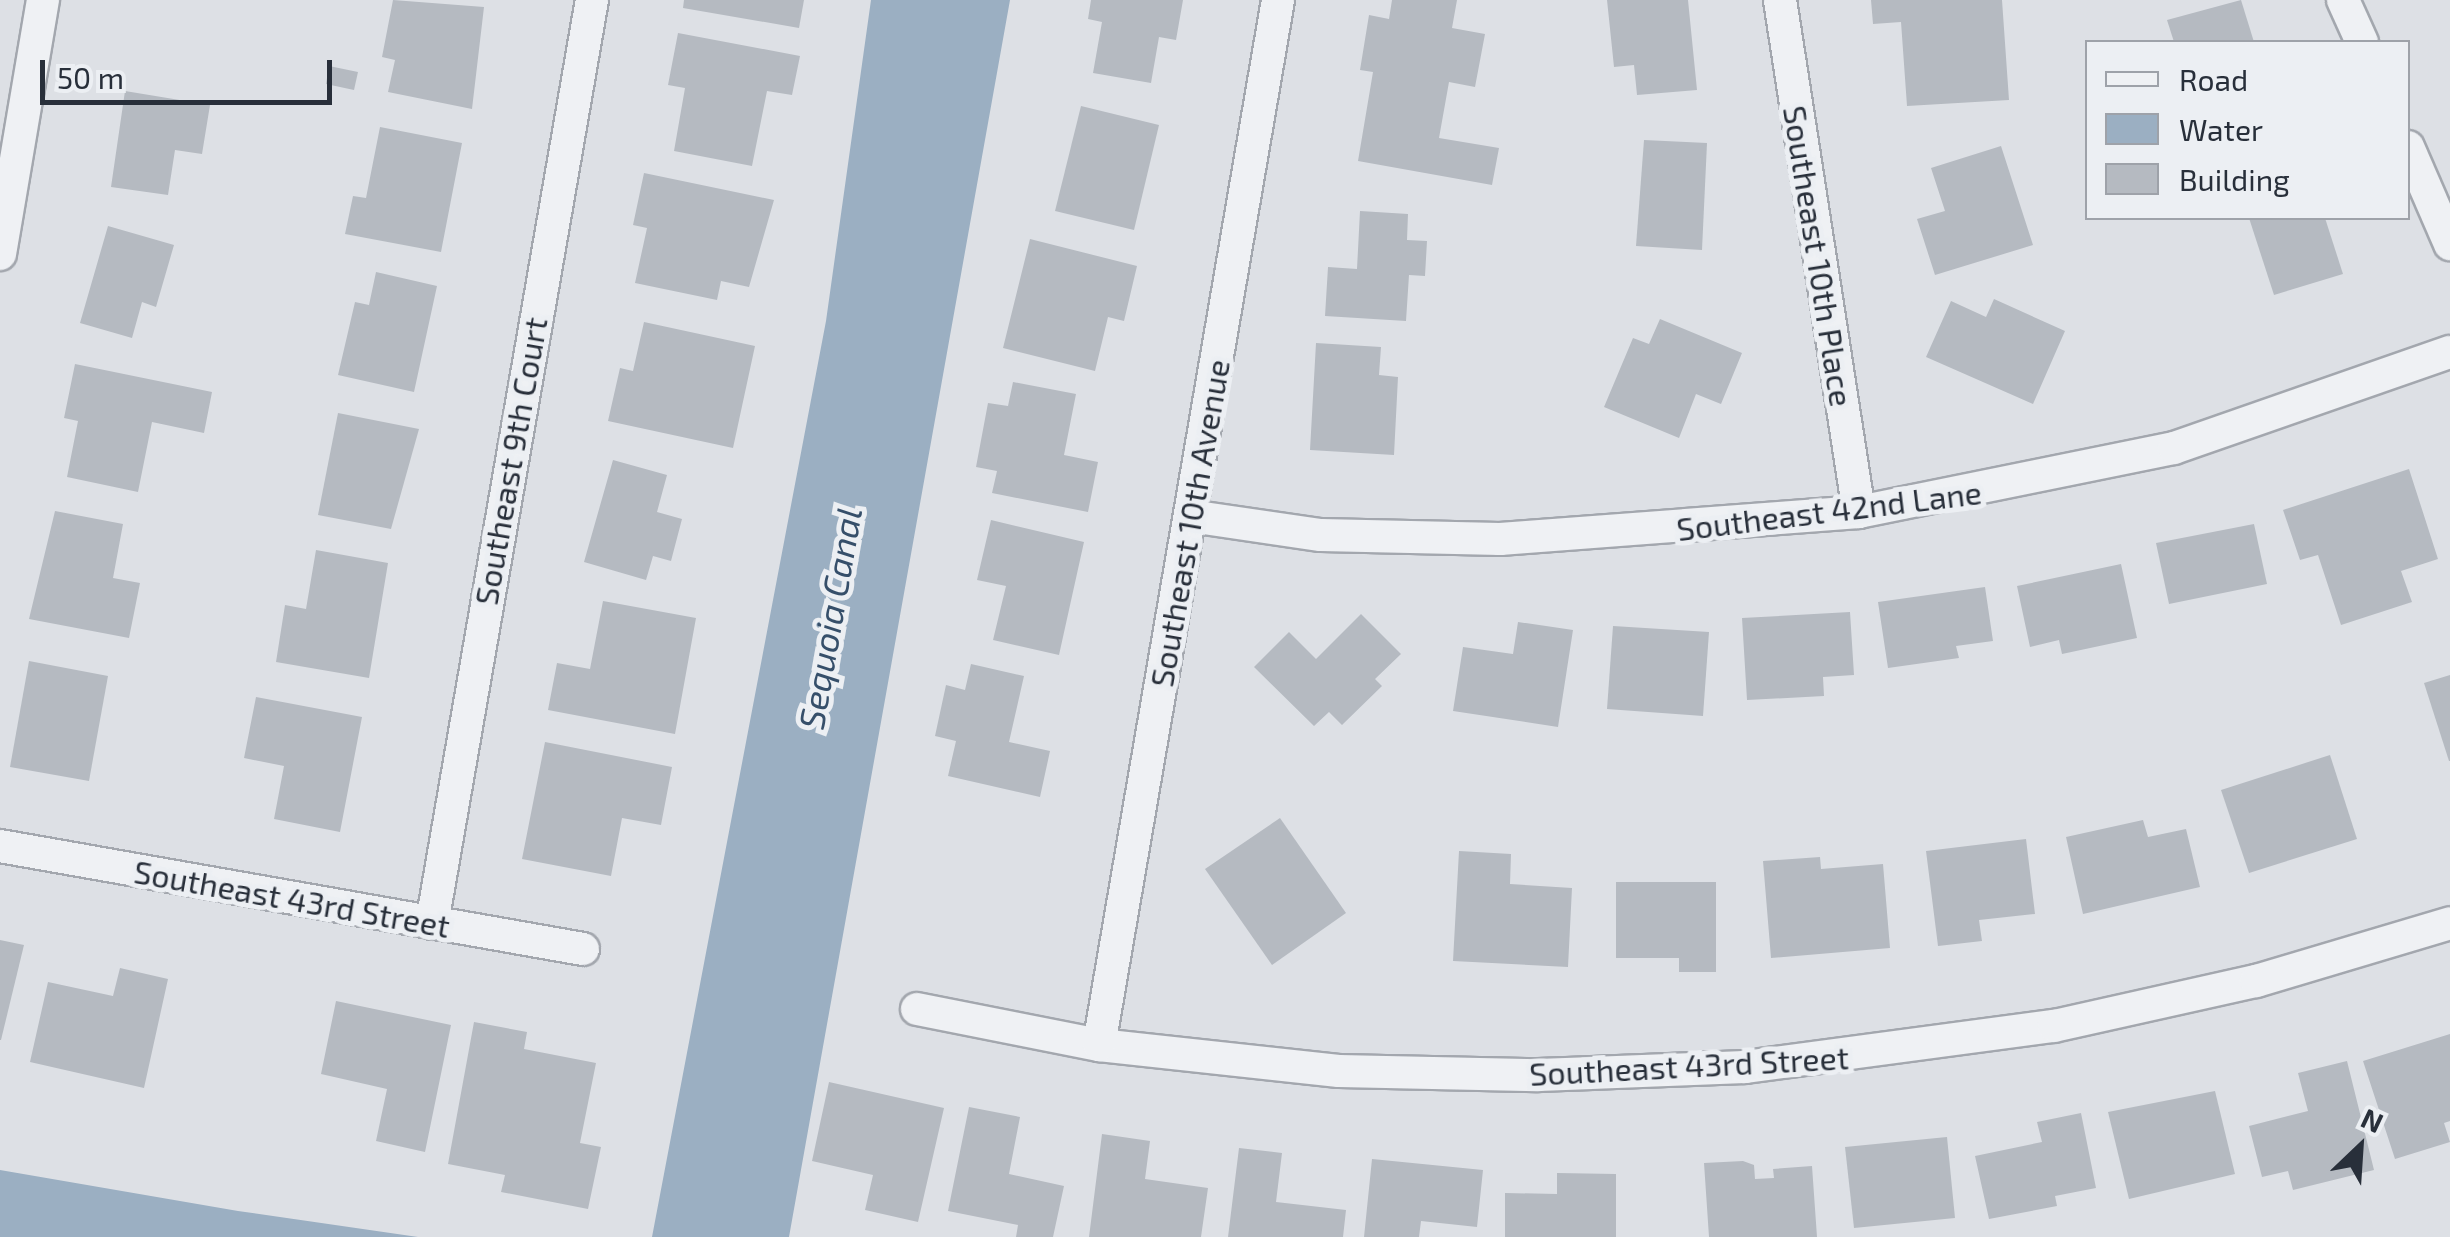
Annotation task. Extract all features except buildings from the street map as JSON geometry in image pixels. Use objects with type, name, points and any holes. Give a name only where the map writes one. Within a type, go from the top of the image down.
[{"type":"street","points":[[0,254],[44,0]]},
{"type":"street","name":"Southeast 9th Court","points":[[432,922],[592,0]]},
{"type":"street","name":"Southeast 10th Avenue","points":[[1099,1045],[1278,0]]},
{"type":"street","name":"Southeast 10th Place","points":[[1780,0],[1859,512]]},
{"type":"street","points":[[2343,0],[2361,40]]},
{"type":"street","points":[[2410,152],[2450,244]]},
{"type":"street","name":"Southeast 42nd Lane","points":[[1190,516],[1320,535],[1500,540],[1859,512],[2174,448],[2450,352]]},
{"type":"street","name":"Southeast 43rd Street","points":[[0,846],[583,949]]},
{"type":"street","name":"Southeast 43rd Street","points":[[918,1008],[1099,1045],[1339,1071],[1538,1075],[1762,1066],[1952,1044],[2155,1005],[2450,923]]},
{"type":"water","name":"Sequoia Canal","points":[[871,0],[1010,0],[789,1237],[652,1237],[826,321]]},
{"type":"water","points":[[0,1170],[238,1211],[418,1237],[0,1237]]}]
